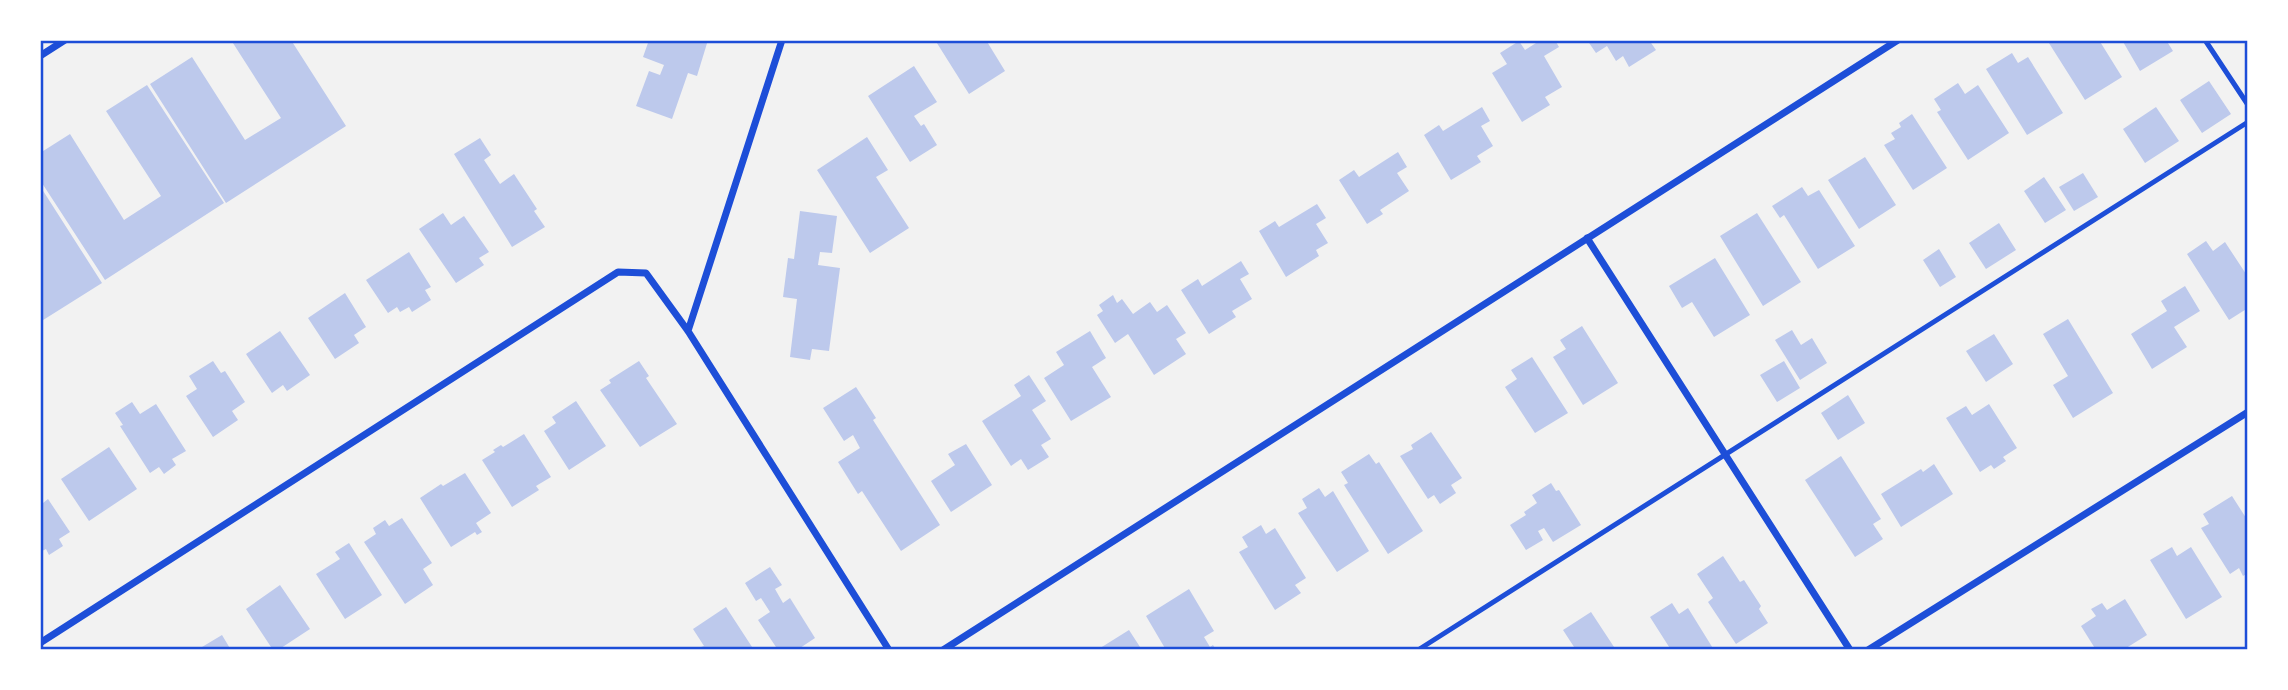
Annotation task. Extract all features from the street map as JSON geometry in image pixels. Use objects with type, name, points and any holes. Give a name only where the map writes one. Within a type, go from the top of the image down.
[{"type":"street","points":[[40,56],[65,40]]},
{"type":"street","points":[[688,331],[782,40]]},
{"type":"street","points":[[943,650],[1898,40]]},
{"type":"street","points":[[1587,238],[1850,650]]},
{"type":"street","points":[[40,643],[618,272],[646,273],[688,331],[889,650]]},
{"type":"street","points":[[1868,650],[2248,412]]},
{"type":"lane","points":[[2205,40],[2248,104]]},
{"type":"lane","points":[[1418,650],[2248,122]]},
{"type":"building","points":[[231,40],[291,40],[346,126],[226,203],[150,84],[192,57],[245,140],[281,118]]},
{"type":"building","points":[[649,40],[708,40],[697,76],[688,73],[672,119],[636,106],[649,71],[660,75],[664,65],[643,57]]},
{"type":"building","points":[[935,40],[986,40],[1005,71],[969,94]]},
{"type":"building","points":[[1534,40],[1555,40],[1559,47],[1544,56],[1562,87],[1545,97],[1550,105],[1522,122],[1492,73],[1507,64],[1500,53],[1519,41],[1525,50],[1536,43]]},
{"type":"building","points":[[1587,40],[1649,40],[1656,50],[1629,67],[1623,56],[1616,61],[1607,46],[1596,53]]},
{"type":"building","points":[[2047,40],[2099,40],[2122,77],[2085,100]]},
{"type":"building","points":[[2122,40],[2166,40],[2173,51],[2140,71]]},
{"type":"building","points":[[2012,53],[2018,63],[2028,57],[2063,113],[2027,135],[1986,69]]},
{"type":"building","points":[[914,66],[937,102],[914,116],[921,126],[924,124],[937,145],[910,162],[868,96]]},
{"type":"building","points":[[2209,81],[2231,114],[2202,133],[2180,100]]},
{"type":"building","points":[[1958,83],[1965,94],[1978,85],[2009,133],[1968,160],[1937,112],[1941,110],[1934,99]]},
{"type":"building","points":[[147,85],[224,203],[105,280],[40,180],[40,153],[70,134],[124,220],[161,196],[106,111]]},
{"type":"building","points":[[1482,107],[1490,121],[1481,126],[1493,146],[1477,156],[1481,162],[1451,180],[1424,135],[1439,125],[1443,131]]},
{"type":"building","points":[[2156,107],[2179,141],[2145,163],[2123,129]]},
{"type":"building","points":[[1912,114],[1947,168],[1913,190],[1884,145],[1895,139],[1891,133],[1901,127],[1899,123]]},
{"type":"building","points":[[867,137],[888,170],[876,177],[909,228],[870,253],[817,170]]},
{"type":"building","points":[[480,138],[491,155],[484,160],[500,184],[514,174],[537,209],[534,211],[545,227],[512,247],[454,154]]},
{"type":"building","points":[[1398,152],[1407,167],[1397,173],[1409,191],[1380,210],[1383,214],[1367,224],[1339,180],[1354,170],[1359,177]]},
{"type":"building","points":[[1865,157],[1896,205],[1859,229],[1828,180]]},
{"type":"building","points":[[2083,173],[2098,197],[2074,211],[2059,187]]},
{"type":"building","points":[[2044,177],[2066,210],[2045,223],[2024,191]]},
{"type":"building","points":[[40,186],[102,283],[40,322]]},
{"type":"building","points":[[1802,187],[1808,196],[1819,190],[1855,246],[1818,269],[1784,215],[1780,218],[1772,206]]},
{"type":"building","points":[[1317,204],[1326,218],[1316,224],[1328,243],[1316,250],[1319,256],[1286,277],[1259,231],[1275,221],[1279,227]]},
{"type":"building","points":[[800,211],[837,216],[832,253],[820,252],[818,265],[840,268],[829,351],[812,349],[810,360],[790,357],[797,299],[783,297],[788,258],[794,259]]},
{"type":"building","points":[[443,213],[451,225],[464,216],[489,252],[479,258],[484,265],[456,283],[419,229]]},
{"type":"building","points":[[1757,213],[1801,282],[1763,306],[1720,236]]},
{"type":"building","points":[[1999,223],[2016,250],[1986,269],[1969,243]]},
{"type":"building","points":[[2206,241],[2213,251],[2225,242],[2248,277],[2248,308],[2229,320],[2187,254]]},
{"type":"building","points":[[1939,249],[1956,277],[1940,287],[1923,260]]},
{"type":"building","points":[[409,252],[431,287],[425,290],[431,300],[412,312],[409,307],[400,312],[397,307],[388,313],[366,280]]},
{"type":"building","points":[[1715,258],[1750,315],[1714,337],[1692,302],[1682,308],[1669,286]]},
{"type":"building","points":[[1241,261],[1249,274],[1240,279],[1252,299],[1232,311],[1236,317],[1209,334],[1181,290],[1198,279],[1202,286]]},
{"type":"building","points":[[2185,286],[2200,311],[2174,327],[2187,347],[2152,369],[2131,334],[2167,311],[2161,301]]},
{"type":"building","points":[[345,293],[366,327],[354,335],[359,343],[335,359],[308,318]]},
{"type":"building","points":[[1113,295],[1117,303],[1122,299],[1133,314],[1150,302],[1157,312],[1167,305],[1186,333],[1176,339],[1186,354],[1154,375],[1128,334],[1115,343],[1097,315],[1103,311],[1099,305]]},
{"type":"building","points":[[2068,319],[2113,393],[2073,418],[2053,385],[2068,376],[2043,334]]},
{"type":"building","points":[[1582,326],[1618,383],[1583,405],[1553,357],[1566,349],[1560,340]]},
{"type":"building","points":[[1792,330],[1801,345],[1812,338],[1827,363],[1800,380],[1775,340]]},
{"type":"building","points":[[280,331],[310,375],[287,391],[283,385],[272,393],[246,354]]},
{"type":"building","points":[[1090,331],[1106,358],[1092,367],[1111,397],[1071,421],[1044,378],[1064,365],[1056,352]]},
{"type":"building","points":[[1994,334],[2013,364],[1986,382],[1966,351]]},
{"type":"building","points":[[1532,357],[1568,413],[1535,433],[1505,387],[1517,379],[1511,370]]},
{"type":"building","points":[[213,361],[221,373],[225,371],[245,402],[232,411],[238,420],[213,437],[186,396],[197,389],[189,376]]},
{"type":"building","points":[[639,361],[649,376],[646,378],[677,424],[640,447],[600,390],[611,383],[609,380]]},
{"type":"building","points":[[1784,361],[1800,388],[1777,402],[1760,375]]},
{"type":"building","points":[[1029,375],[1046,401],[1032,410],[1051,439],[1041,445],[1049,457],[1028,470],[1021,459],[1011,466],[982,421],[1021,396],[1014,385]]},
{"type":"building","points":[[856,387],[876,418],[873,420],[940,525],[901,551],[862,491],[858,494],[838,462],[860,448],[853,435],[844,441],[823,408]]},
{"type":"building","points":[[1848,395],[1865,423],[1838,440],[1821,413]]},
{"type":"building","points":[[576,401],[606,446],[569,470],[544,431],[556,423],[552,417]]},
{"type":"building","points":[[132,402],[140,414],[156,404],[186,451],[172,459],[176,465],[164,474],[159,467],[150,473],[120,426],[123,425],[115,413]]},
{"type":"building","points":[[1989,404],[2017,448],[2003,457],[2006,461],[1994,469],[1991,465],[1980,472],[1946,418],[1966,406],[1972,415]]},
{"type":"building","points":[[1431,432],[1462,478],[1451,485],[1456,493],[1440,504],[1434,495],[1428,499],[1400,456],[1413,449],[1411,445]]},
{"type":"building","points":[[524,434],[551,477],[536,486],[539,490],[512,507],[482,460],[501,445],[503,447]]},
{"type":"building","points":[[966,444],[992,485],[951,512],[931,481],[955,465],[948,454]]},
{"type":"building","points":[[109,447],[137,489],[89,521],[61,479]]},
{"type":"building","points":[[1369,454],[1376,464],[1379,462],[1423,531],[1388,554],[1344,485],[1348,483],[1341,472]]},
{"type":"building","points":[[1841,456],[1881,519],[1873,524],[1883,539],[1855,557],[1805,480]]},
{"type":"building","points":[[1934,464],[1953,494],[1901,527],[1881,494]]},
{"type":"building","points":[[465,473],[491,513],[476,523],[482,532],[477,535],[475,532],[451,547],[420,498]]},
{"type":"building","points":[[1551,483],[1556,491],[1559,490],[1581,525],[1553,542],[1544,528],[1538,531],[1543,540],[1526,550],[1510,525],[1526,515],[1524,512],[1537,503],[1532,495]]},
{"type":"building","points":[[1319,488],[1325,497],[1333,491],[1369,551],[1337,572],[1298,513],[1307,508],[1302,499]]},
{"type":"building","points":[[2232,496],[2248,521],[2248,573],[2243,576],[2239,568],[2230,574],[2201,528],[2209,524],[2203,514]]},
{"type":"building","points":[[40,498],[43,503],[48,499],[70,532],[59,539],[63,546],[49,555],[46,549],[40,552]]},
{"type":"building","points":[[402,518],[432,563],[423,569],[433,585],[405,604],[364,542],[376,534],[373,528],[385,520],[389,526]]},
{"type":"building","points":[[1261,525],[1266,534],[1275,528],[1306,578],[1295,585],[1301,593],[1275,610],[1239,552],[1248,547],[1242,537]]},
{"type":"building","points":[[349,543],[382,595],[345,619],[316,574],[340,559],[335,552]]},
{"type":"building","points":[[2172,547],[2177,556],[2191,547],[2222,597],[2186,619],[2150,560]]},
{"type":"building","points":[[1723,556],[1740,582],[1744,580],[1761,606],[1759,609],[1768,623],[1736,644],[1708,602],[1713,598],[1697,574]]},
{"type":"building","points":[[770,567],[782,585],[775,589],[783,603],[790,598],[815,638],[797,650],[778,650],[758,620],[770,612],[761,598],[756,601],[745,583]]},
{"type":"building","points":[[280,585],[310,629],[278,650],[273,650],[246,609]]},
{"type":"building","points":[[1189,589],[1214,631],[1204,637],[1210,647],[1213,645],[1216,650],[1166,650],[1146,616]]},
{"type":"building","points":[[2125,599],[2147,635],[2123,650],[2096,650],[2081,626],[2096,616],[2091,609],[2102,603],[2107,610]]},
{"type":"building","points":[[1672,603],[1679,614],[1688,608],[1714,650],[1671,650],[1650,617]]},
{"type":"building","points":[[726,607],[754,650],[703,650],[701,647],[704,646],[693,629]]},
{"type":"building","points":[[1591,612],[1616,650],[1576,650],[1563,630]]},
{"type":"building","points":[[1129,630],[1142,650],[1097,650]]},
{"type":"building","points":[[222,635],[231,650],[197,650]]}]
